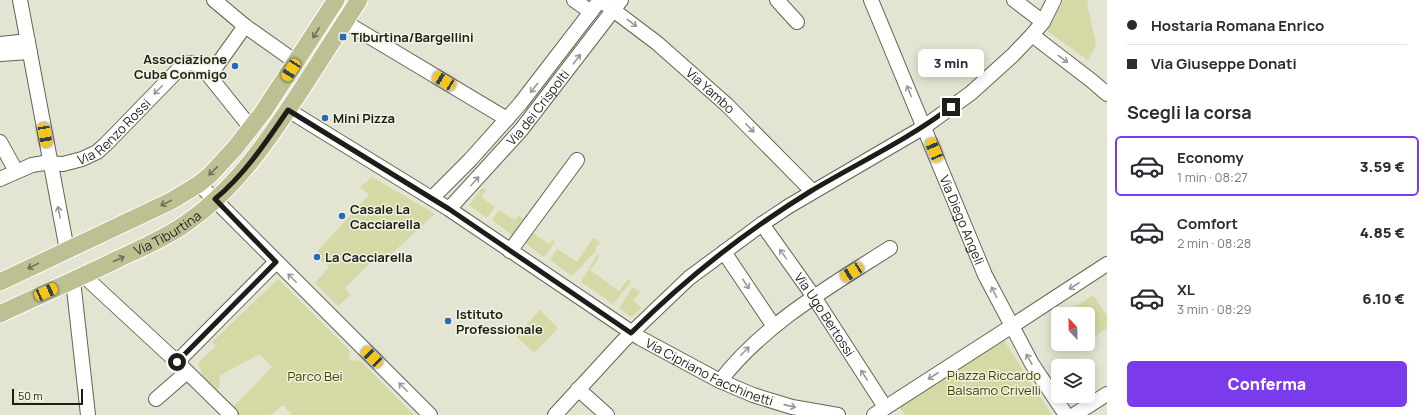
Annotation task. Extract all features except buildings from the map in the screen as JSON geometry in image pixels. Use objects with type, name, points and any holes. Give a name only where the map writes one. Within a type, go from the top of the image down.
[{"type":"main road","name":"Via Tiburtina","points":[[0,282],[171,201],[199,184],[211,174],[251,128],[336,0]]},
{"type":"main road","name":"Via Tiburtina","points":[[0,314],[169,234],[191,220],[215,199],[233,183],[251,162],[288,110],[358,0]]},
{"type":"street","points":[[20,0],[67,250]]},
{"type":"street","points":[[214,0],[245,26],[296,62]]},
{"type":"street","points":[[574,0],[591,12]]},
{"type":"street","name":"Via dei Crispolti","points":[[432,198],[470,160],[533,89],[600,0]]},
{"type":"street","name":"Via Yambo","points":[[600,0],[618,5],[727,105],[812,191]]},
{"type":"street","points":[[778,0],[797,22]]},
{"type":"street","name":"Via Diego Angeli","points":[[871,0],[985,275],[1012,326]]},
{"type":"street","points":[[1014,0],[1042,22]]},
{"type":"street","points":[[555,415],[631,333],[689,278],[762,224],[812,191],[924,127],[982,84],[1032,35],[1042,22],[1054,0]]},
{"type":"street","name":"Via dei Crispolti","points":[[449,209],[521,130],[618,5]]},
{"type":"street","points":[[345,22],[507,119]]},
{"type":"street","points":[[245,26],[210,75],[251,128]]},
{"type":"street","points":[[1032,35],[1107,94]]},
{"type":"street","points":[[0,44],[29,47]]},
{"type":"street","points":[[0,54],[29,47]]},
{"type":"street","name":"Via Renzo Rossi","points":[[0,179],[32,165],[50,163],[63,164],[90,156],[100,149],[178,70],[187,63],[194,63],[202,66],[210,75]]},
{"type":"street","name":"Via Cipriano Facchinetti","points":[[288,110],[449,209],[631,333],[720,381],[758,397],[781,404],[838,415]]},
{"type":"street","points":[[0,142],[16,172]]},
{"type":"street","points":[[235,148],[251,162]]},
{"type":"street","points":[[510,251],[577,160]]},
{"type":"street","points":[[199,184],[430,415]]},
{"type":"street","name":"Via Ugo Bertossi","points":[[762,224],[814,297],[879,411]]},
{"type":"street","points":[[720,381],[739,357],[773,326],[814,297],[890,248]]},
{"type":"street","points":[[724,252],[773,326]]},
{"type":"street","points":[[156,399],[182,367],[276,262]]},
{"type":"street","points":[[879,411],[1107,264]]},
{"type":"street","points":[[78,278],[182,367],[231,415]]},
{"type":"street","points":[[78,278],[88,415]]},
{"type":"street","points":[[1012,326],[1032,364],[1066,415]]},
{"type":"street","points":[[578,389],[607,415]]},
{"type":"street","points":[[1074,415],[1107,394]]},
{"type":"green space","points":[[1064,0],[1088,0],[1087,3],[1096,46],[1088,60],[1047,31]]},
{"type":"green space","points":[[372,177],[435,214],[390,255],[388,253],[381,261],[376,257],[345,288],[350,295],[338,306],[315,283],[329,267],[314,255],[369,195],[360,187]]},
{"type":"green space","points":[[482,188],[486,190],[481,197],[495,207],[487,218],[469,205]]},
{"type":"green space","points":[[499,210],[515,220],[519,215],[523,219],[512,235],[492,220]]},
{"type":"green space","points":[[532,232],[549,244],[552,240],[555,242],[544,257],[525,243]]},
{"type":"green space","points":[[593,238],[600,242],[595,248],[596,251],[572,276],[550,260],[557,249],[577,262]]},
{"type":"green space","points":[[598,253],[599,258],[590,270],[619,291],[628,279],[631,282],[613,304],[581,282]]},
{"type":"green space","name":"Parco Bei","points":[[278,279],[349,350],[350,360],[361,361],[414,415],[292,415],[283,405],[270,415],[239,415],[233,407],[272,367],[260,354],[220,375],[219,388],[213,393],[207,387],[198,363],[216,346],[212,342]]},
{"type":"green space","points":[[633,287],[640,292],[633,301],[642,308],[631,317],[619,308]]},
{"type":"green space","points":[[1093,295],[1107,316],[1107,328],[1095,336],[1095,307],[1075,307]]},
{"type":"green space","points":[[540,310],[558,328],[534,353],[516,336]]},
{"type":"green space","name":"Piazza Riccardo Balsamo Crivelli","points":[[1003,339],[1052,415],[905,415],[899,406]]},
{"type":"place","name":"Tiburtina/Bargellini","points":[[343,37]]},
{"type":"place","name":"Associazione Cuba Conmigo","points":[[235,66]]},
{"type":"place","name":"Mini Pizza","points":[[325,118]]},
{"type":"place","name":"Casale La Cacciarella","points":[[342,216]]},
{"type":"place","name":"La Cacciarella","points":[[317,257]]},
{"type":"place","name":"Istituto Professionale","points":[[448,321]]},
{"type":"route","points":[[177,362],[276,262],[215,199],[233,183],[251,162],[288,110],[449,209],[631,333],[689,278],[762,224],[812,191],[924,127],[951,107]]}]
